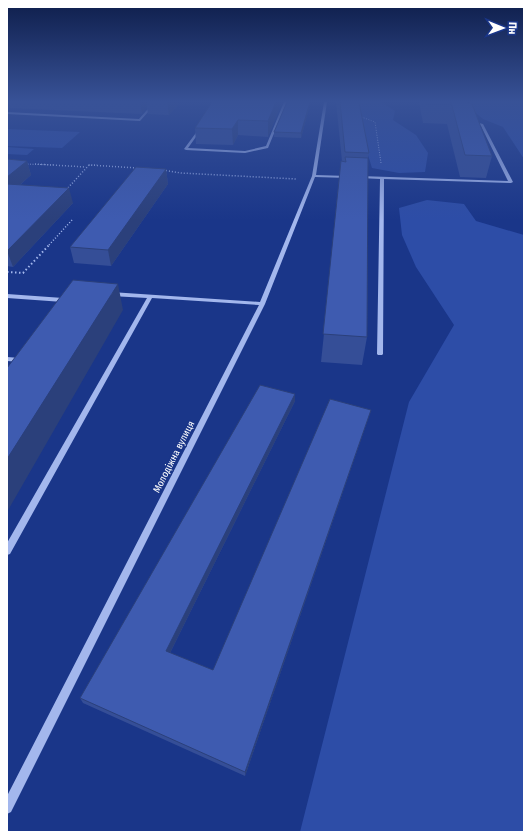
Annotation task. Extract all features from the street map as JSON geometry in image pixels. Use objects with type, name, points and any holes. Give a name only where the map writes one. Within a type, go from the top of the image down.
[{"type":"street","points":[[191,141],[186,149],[245,152],[267,147],[269,141]]},
{"type":"street","name":"Молодіжна вулиця","points":[[7,808],[262,304],[313,178],[319,141]]},
{"type":"street","points":[[313,178],[382,178],[511,182],[490,141]]},
{"type":"street","points":[[380,354],[382,178]]},
{"type":"street","points":[[106,294],[262,304]]},
{"type":"street","points":[[7,296],[64,298],[58,306]]},
{"type":"street","points":[[7,551],[150,297]]},
{"type":"street","points":[[16,366],[24,354]]},
{"type":"street","points":[[7,359],[20,360]]},
{"type":"path","points":[[377,141],[382,178]]},
{"type":"path","points":[[22,164],[87,167],[89,165],[143,168]]},
{"type":"path","points":[[62,194],[87,167]]},
{"type":"path","points":[[159,169],[181,172],[313,178]]},
{"type":"path","points":[[7,272],[23,273],[72,220]]},
{"type":"shaded area","points":[[7,141],[70,141],[62,148],[7,146]]},
{"type":"shaded area","points":[[364,141],[420,141],[428,153],[425,172],[399,173],[372,168]]},
{"type":"shaded area","points":[[512,141],[524,141],[524,159]]},
{"type":"shaded area","points":[[7,147],[34,149],[27,155],[7,154]]},
{"type":"shaded area","points":[[427,200],[464,204],[476,221],[524,235],[524,832],[300,832],[409,402],[454,325],[416,267],[402,235],[399,208]]},
{"type":"building","points":[[344,141],[367,141],[369,153],[345,152]]},
{"type":"building","points":[[461,141],[486,141],[492,156],[465,155]]},
{"type":"building","points":[[345,157],[368,158],[367,337],[323,334],[341,161],[346,162]]},
{"type":"building","points":[[7,159],[27,161],[7,177]]},
{"type":"building","points":[[136,167],[166,169],[108,250],[70,247]]},
{"type":"building","points":[[7,184],[69,188],[7,251]]},
{"type":"building","points":[[73,280],[118,284],[7,459],[7,368]]},
{"type":"building","points":[[260,385],[295,394],[166,651],[213,670],[330,399],[371,410],[245,772],[80,698]]}]
